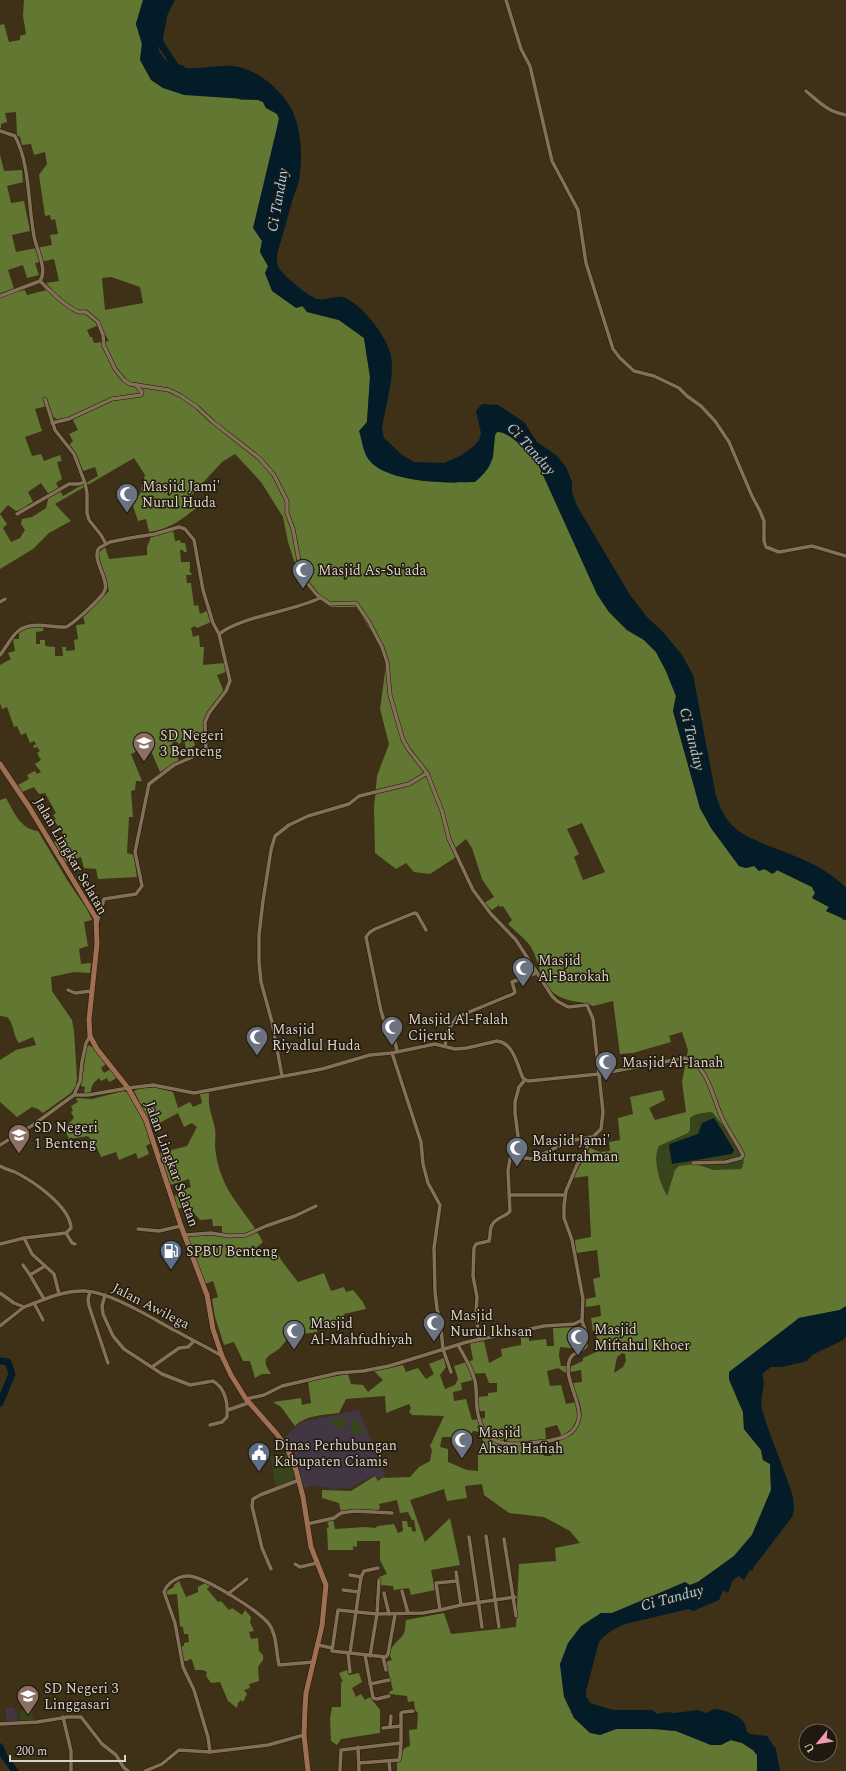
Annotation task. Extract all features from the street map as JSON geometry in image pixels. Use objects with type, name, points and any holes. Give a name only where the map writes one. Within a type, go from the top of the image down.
[{"type":"street","points":[[506,0],[521,49],[530,66],[552,161],[578,210],[586,263],[614,350],[634,371],[654,376],[679,388],[701,406],[715,421],[729,442],[760,511],[764,521],[764,541],[766,547],[780,552],[812,546],[846,556]]},
{"type":"street","points":[[806,91],[828,110],[846,115]]},
{"type":"street","points":[[0,131],[15,136],[21,152],[34,237],[41,265],[42,277],[40,281]]},
{"type":"street","points":[[0,296],[40,281]]},
{"type":"street","points":[[40,281],[62,300],[79,312],[86,312],[98,322],[103,335],[104,346],[115,368],[124,380],[130,384],[169,390],[181,396],[197,407],[259,458],[274,475],[287,501],[287,513],[293,529],[298,555],[305,579],[308,584],[320,598],[333,605],[356,603],[363,612],[378,640],[387,662],[390,695],[403,740],[409,750],[428,773],[442,811],[449,839],[473,890],[491,914],[516,940],[547,990],[557,1001],[568,1007],[586,1005],[590,1007],[595,1029],[603,1122],[600,1131],[591,1137],[569,1141],[533,1159],[511,1156]]},
{"type":"street","points":[[52,423],[69,419],[112,399],[141,394],[142,392],[135,384]]},
{"type":"street","points":[[45,399],[54,430],[74,454],[88,493],[88,517],[101,534],[106,544]]},
{"type":"street","points":[[17,514],[69,484],[79,484],[84,482]]},
{"type":"street","points":[[0,655],[16,632],[24,627],[70,626],[104,593],[106,586],[97,551],[99,548],[106,544],[155,534],[175,528],[185,529],[194,540],[203,590],[213,623],[219,634],[230,681],[226,691],[209,713],[205,722],[206,751],[174,765],[149,784],[135,852],[142,886],[136,894],[104,900],[98,923]]},
{"type":"street","points":[[219,634],[227,629],[246,622],[286,611],[320,598]]},
{"type":"street","points":[[0,602],[5,599]]},
{"type":"street","name":"Jalan Lingkar Selatan","points":[[0,764],[17,788],[98,923],[88,1026],[90,1036],[97,1049],[128,1088],[150,1129],[184,1235],[207,1295],[210,1318],[222,1356],[237,1387],[247,1401],[288,1448],[299,1480],[311,1547],[326,1585],[326,1596],[318,1645],[306,1693],[304,1735],[308,1771]]},
{"type":"street","points":[[282,1076],[272,1022],[261,982],[259,962],[259,934],[263,901],[271,850],[275,836],[289,825],[308,816],[349,804],[359,796],[409,784],[428,773]]},
{"type":"street","points":[[397,1051],[395,1042],[386,1028],[381,1011],[366,937],[375,929],[414,913],[417,914],[426,930]]},
{"type":"street","points":[[445,1046],[448,1030],[458,1017],[513,994],[515,992],[512,982],[536,973]]},
{"type":"street","points":[[68,990],[75,993],[92,991]]},
{"type":"street","points":[[0,1145],[33,1125],[74,1095],[80,1081],[86,1043],[90,1036]]},
{"type":"street","points":[[74,1095],[96,1094],[128,1088],[153,1086],[194,1093],[322,1069],[370,1055],[435,1044],[455,1048],[467,1048],[497,1041],[505,1044],[514,1055],[525,1080]]},
{"type":"street","points":[[392,1052],[421,1142],[423,1164],[428,1183],[440,1205],[434,1248],[434,1278],[443,1349],[451,1372]]},
{"type":"street","points":[[479,1339],[476,1313],[477,1297],[473,1276],[474,1248],[476,1244],[489,1241],[494,1222],[509,1213],[510,1195],[508,1175],[511,1156],[518,1136],[515,1113],[516,1094],[519,1087],[525,1080],[599,1074],[685,1058],[697,1066],[707,1080],[722,1119],[743,1156],[739,1159],[726,1162],[693,1163]]},
{"type":"street","points":[[458,1345],[475,1382],[479,1420],[487,1436],[492,1440],[509,1444],[560,1439],[568,1435],[579,1419],[579,1412],[571,1384],[568,1364],[573,1354],[583,1350],[586,1346],[586,1332],[582,1321],[584,1313],[583,1299],[572,1240],[564,1218],[565,1195],[577,1165],[586,1150],[591,1137]]},
{"type":"street","points":[[0,1166],[16,1173],[55,1199],[62,1206],[71,1222],[72,1228],[66,1233],[24,1238],[0,1244]]},
{"type":"street","points":[[510,1195],[565,1195]]},
{"type":"street","points":[[184,1235],[210,1233],[229,1236],[246,1235],[316,1206]]},
{"type":"street","points":[[138,1229],[159,1231],[181,1226]]},
{"type":"street","points":[[66,1233],[72,1243],[75,1244]]},
{"type":"street","points":[[24,1238],[32,1254],[54,1274],[59,1294]]},
{"type":"street","points":[[23,1265],[44,1299]]},
{"type":"street","points":[[30,1275],[45,1266]]},
{"type":"street","points":[[90,1292],[88,1299],[89,1306],[108,1363]]},
{"type":"street","name":"Jalan Awilega","points":[[0,1326],[24,1307],[44,1299],[59,1294],[90,1292],[105,1295],[194,1340],[222,1356]]},
{"type":"street","points":[[0,1293],[14,1303],[24,1307]]},
{"type":"street","points":[[105,1295],[102,1309],[113,1336],[124,1349],[162,1374],[190,1385],[213,1380],[215,1382],[225,1397],[228,1410],[226,1419],[222,1422],[210,1425]]},
{"type":"street","points":[[34,1303],[43,1320]]},
{"type":"street","points":[[228,1410],[282,1386],[338,1374],[389,1366],[479,1339],[544,1326],[574,1324],[582,1321]]},
{"type":"street","points":[[152,1367],[179,1348],[188,1348],[194,1340]]},
{"type":"street","points":[[272,1569],[262,1546],[252,1506],[253,1499],[299,1480]]},
{"type":"street","points":[[307,1524],[334,1518],[341,1513],[354,1511],[392,1513]]},
{"type":"street","points":[[486,1536],[499,1627]]},
{"type":"street","points":[[469,1537],[477,1602],[482,1627]]},
{"type":"street","points":[[504,1539],[516,1616]]},
{"type":"street","points":[[295,1564],[300,1567],[317,1563]]},
{"type":"street","points":[[350,1672],[349,1653],[361,1577],[365,1570],[378,1568]]},
{"type":"street","points":[[456,1572],[461,1604]]},
{"type":"street","points":[[350,1575],[361,1577]]},
{"type":"street","points":[[210,1752],[208,1737],[194,1690],[183,1667],[174,1623],[164,1592],[168,1586],[175,1580],[188,1576],[209,1583],[248,1605],[269,1624],[275,1640],[279,1665],[314,1662]]},
{"type":"street","points":[[228,1594],[247,1578]]},
{"type":"street","points":[[370,1656],[377,1614],[379,1580]]},
{"type":"street","points":[[440,1610],[436,1583],[457,1580]]},
{"type":"street","points":[[343,1590],[359,1592]]},
{"type":"street","points":[[402,1591],[408,1613]]},
{"type":"street","points":[[384,1593],[389,1614]]},
{"type":"street","points":[[332,1648],[337,1612],[340,1610],[355,1613],[395,1614],[440,1610],[461,1604],[514,1597]]},
{"type":"street","points":[[318,1645],[332,1648],[332,1651],[384,1657],[388,1654],[395,1614]]},
{"type":"street","points":[[365,1655],[374,1699],[389,1696]]},
{"type":"street","points":[[384,1657],[386,1670]]},
{"type":"street","points":[[370,1684],[389,1680]]},
{"type":"street","points":[[359,1763],[400,1759],[402,1712],[413,1711]]},
{"type":"street","points":[[390,1727],[391,1716]]},
{"type":"street","points":[[0,1724],[37,1722],[63,1717],[81,1717],[102,1744],[116,1755],[124,1768],[128,1771]]},
{"type":"street","points":[[63,1717],[71,1751],[71,1771]]},
{"type":"street","points":[[383,1728],[401,1726]]},
{"type":"street","points":[[145,1771],[162,1764],[179,1750],[210,1752],[268,1745],[304,1735]]},
{"type":"street","points":[[340,1771],[340,1750],[401,1743]]},
{"type":"street","points":[[358,1747],[359,1771]]},
{"type":"street","points":[[389,1761],[390,1771]]},
{"type":"shaded area","points":[[359,1410],[386,1477],[380,1479],[374,1475],[350,1488],[333,1489],[314,1485],[303,1488],[285,1437],[302,1422]]},
{"type":"shaded area","points":[[6,1708],[15,1708],[18,1721],[6,1722]]},
{"type":"green space","points":[[24,0],[143,0],[136,24],[142,44],[140,60],[241,100],[258,100],[263,102],[266,108],[277,113],[279,118],[259,237],[262,241],[260,252],[268,266],[307,312],[339,320],[364,338],[370,377],[367,422],[402,477],[422,481],[456,483],[493,459],[495,435],[497,432],[508,435],[520,444],[539,466],[597,594],[609,612],[627,630],[644,640],[656,652],[666,671],[676,696],[673,711],[700,808],[711,828],[739,866],[746,868],[754,866],[775,873],[777,870],[812,887],[815,893],[812,898],[829,907],[826,911],[840,916],[843,920],[846,920],[846,1306],[840,1310],[799,1318],[729,1380],[743,1412],[744,1429],[761,1450],[763,1460],[770,1464],[771,1490],[752,1535],[734,1556],[698,1582],[612,1613],[601,1613],[560,1664],[564,1697],[574,1718],[600,1735],[616,1729],[637,1728],[676,1731],[711,1745],[721,1744],[731,1740],[742,1743],[753,1750],[757,1755],[757,1771],[397,1771],[397,1762],[400,1762],[403,1750],[410,1746],[409,1730],[417,1729],[418,1713],[415,1710],[414,1701],[408,1702],[407,1696],[390,1694],[389,1692],[393,1690],[386,1662],[392,1660],[390,1656],[391,1649],[404,1633],[406,1620],[444,1613],[451,1634],[516,1627],[519,1564],[556,1561],[555,1548],[580,1543],[570,1531],[544,1517],[509,1513],[484,1495],[482,1484],[465,1486],[467,1498],[447,1501],[444,1489],[410,1500],[425,1542],[450,1518],[460,1565],[431,1570],[435,1590],[411,1595],[409,1588],[394,1590],[393,1586],[381,1585],[379,1577],[387,1574],[380,1560],[380,1541],[357,1541],[357,1547],[353,1546],[353,1550],[328,1550],[327,1528],[329,1527],[327,1521],[333,1519],[335,1529],[365,1527],[375,1528],[378,1526],[394,1524],[398,1533],[403,1531],[402,1521],[407,1521],[408,1527],[411,1527],[413,1532],[416,1531],[414,1520],[412,1520],[408,1512],[400,1513],[397,1500],[379,1504],[380,1508],[378,1510],[341,1512],[339,1503],[322,1498],[322,1490],[351,1491],[375,1476],[378,1481],[382,1478],[410,1477],[419,1467],[430,1461],[432,1450],[430,1446],[444,1416],[412,1415],[409,1412],[411,1408],[409,1404],[386,1413],[385,1396],[346,1399],[339,1413],[310,1418],[299,1422],[295,1426],[281,1407],[273,1402],[301,1398],[302,1405],[311,1403],[308,1381],[348,1374],[351,1384],[363,1385],[368,1392],[383,1380],[374,1371],[403,1365],[406,1372],[418,1368],[426,1379],[434,1374],[429,1364],[444,1358],[446,1367],[440,1375],[445,1389],[455,1385],[458,1379],[454,1366],[473,1360],[470,1343],[484,1341],[489,1363],[502,1356],[501,1349],[521,1345],[521,1333],[529,1332],[529,1341],[546,1339],[547,1346],[554,1346],[553,1328],[578,1327],[583,1325],[585,1341],[577,1341],[578,1349],[560,1347],[559,1355],[561,1366],[572,1366],[583,1361],[583,1358],[598,1351],[596,1331],[593,1331],[591,1318],[601,1316],[600,1305],[586,1307],[586,1299],[596,1297],[593,1279],[600,1277],[597,1250],[576,1253],[575,1240],[591,1237],[588,1176],[573,1178],[590,1148],[600,1152],[610,1151],[609,1142],[620,1140],[618,1118],[633,1114],[630,1097],[662,1090],[665,1100],[649,1108],[655,1120],[686,1112],[682,1082],[688,1050],[682,1032],[669,1036],[671,1042],[633,1053],[620,1054],[613,1001],[593,1006],[564,999],[549,989],[542,976],[532,949],[526,940],[508,924],[512,920],[503,906],[500,907],[499,905],[492,910],[484,903],[494,897],[482,879],[472,848],[466,839],[453,850],[456,857],[430,874],[414,872],[406,863],[396,869],[375,853],[374,808],[377,776],[389,744],[380,709],[386,665],[382,650],[357,607],[331,607],[312,593],[297,570],[288,542],[283,517],[261,482],[235,454],[222,462],[187,500],[199,506],[170,526],[157,531],[149,532],[146,519],[138,521],[132,503],[140,494],[145,475],[134,458],[55,504],[71,521],[49,533],[33,549],[0,569],[0,514],[0,155],[4,171],[22,170],[23,182],[7,186],[11,203],[24,201],[30,231],[12,235],[16,252],[52,245],[50,235],[58,234],[55,219],[51,220],[50,215],[45,216],[39,175],[47,164],[45,152],[34,155],[31,144],[22,145],[20,137],[17,135],[16,112],[5,113],[7,122],[1,124],[1,129],[0,128],[0,25],[4,24],[9,42],[20,40],[20,36],[26,34],[23,16]],"holes":[[[54,259],[59,281],[46,283],[51,289],[27,295],[25,290],[15,292],[8,270],[23,265],[27,278],[39,275],[35,263]],[[111,277],[140,287],[143,303],[105,310],[102,278]],[[99,325],[109,341],[94,343],[92,337],[90,337],[87,330]],[[47,406],[52,416],[58,420],[72,418],[78,430],[69,434],[73,441],[69,445],[76,454],[83,471],[95,467],[98,476],[63,496],[56,483],[62,479],[57,462],[62,461],[60,455],[44,461],[41,454],[32,456],[25,437],[42,431],[35,409]],[[41,483],[49,495],[46,508],[32,517],[22,519],[21,524],[25,530],[20,538],[11,542],[3,528],[7,524],[0,514],[8,505],[16,511],[28,510],[27,505],[33,502],[28,492]],[[582,823],[605,872],[583,880],[574,857],[579,854],[567,829]],[[702,1113],[713,1113],[740,1148],[744,1163],[741,1169],[714,1170],[695,1164],[679,1166],[675,1170],[667,1196],[662,1185],[657,1165],[656,1158],[659,1146],[688,1133],[690,1130],[690,1118]],[[622,1353],[625,1354],[626,1361],[623,1367],[614,1373],[617,1357]],[[558,1368],[566,1373],[581,1370],[582,1382],[573,1383],[577,1402],[566,1404],[561,1385],[550,1386],[547,1371]],[[485,1373],[489,1383],[497,1383],[497,1392],[488,1393],[488,1396],[477,1397],[479,1411],[485,1411],[485,1418],[472,1420],[466,1399],[454,1401],[453,1392],[462,1390],[461,1383],[473,1380],[471,1374]],[[557,1425],[561,1434],[555,1451],[551,1456],[544,1456],[543,1450],[527,1450],[527,1442],[546,1439],[545,1428]],[[473,1431],[480,1432],[484,1444],[484,1452],[478,1452],[478,1471],[467,1470],[448,1462],[448,1449],[440,1447],[442,1437],[451,1437],[458,1446],[467,1441]]]},
{"type":"green space","points":[[173,530],[175,541],[180,540],[181,543],[185,543],[187,552],[180,550],[181,562],[190,562],[189,570],[192,575],[186,575],[187,583],[191,583],[194,606],[198,605],[200,614],[207,611],[211,622],[197,628],[195,626],[191,628],[193,637],[199,635],[200,647],[204,647],[203,665],[224,663],[226,672],[217,675],[224,692],[206,716],[203,735],[192,738],[195,745],[192,747],[195,754],[188,757],[184,740],[179,744],[176,741],[172,743],[179,761],[160,772],[149,746],[131,754],[142,781],[136,781],[135,790],[131,791],[133,817],[129,817],[127,853],[134,855],[137,877],[98,879],[96,869],[84,868],[81,857],[65,862],[54,842],[65,837],[54,820],[56,819],[53,815],[56,813],[45,793],[39,794],[34,787],[22,792],[18,785],[29,779],[27,775],[35,771],[37,774],[41,772],[35,764],[41,760],[37,753],[40,751],[37,747],[34,748],[33,746],[36,744],[34,741],[30,743],[26,733],[21,735],[17,726],[14,727],[7,707],[2,709],[0,703],[0,665],[11,659],[8,653],[15,651],[13,639],[19,639],[19,633],[25,628],[44,626],[43,631],[36,632],[36,644],[40,644],[40,640],[45,640],[45,646],[55,647],[55,656],[63,656],[62,647],[66,647],[66,651],[75,650],[74,640],[78,639],[76,625],[85,624],[83,616],[109,591],[98,553],[105,547],[109,559],[147,555],[147,547],[151,537]]},
{"type":"green space","points":[[6,798],[18,819],[32,830],[38,831],[69,883],[87,909],[92,920],[84,922],[88,946],[79,949],[81,964],[91,963],[90,973],[74,972],[51,977],[52,991],[72,1020],[77,1078],[76,1086],[71,1093],[43,1113],[32,1107],[17,1117],[0,1102],[0,1060],[16,1050],[36,1045],[33,1037],[19,1043],[10,1020],[7,1017],[0,1016],[0,800]]},
{"type":"green space","points":[[87,1045],[93,1047],[106,1064],[101,1068],[104,1073],[111,1069],[117,1078],[109,1082],[107,1078],[101,1081],[99,1078],[95,1081],[91,1088],[91,1093],[84,1093],[85,1087],[81,1086]]},
{"type":"green space","points":[[154,1087],[173,1092],[178,1108],[190,1102],[193,1107],[202,1103],[200,1094],[209,1093],[210,1108],[215,1131],[215,1150],[220,1171],[235,1201],[253,1225],[263,1242],[256,1248],[262,1258],[272,1252],[279,1255],[281,1260],[298,1282],[324,1273],[331,1291],[344,1287],[346,1292],[353,1290],[363,1302],[366,1309],[344,1314],[346,1324],[317,1329],[317,1332],[298,1335],[288,1339],[280,1348],[266,1358],[266,1364],[271,1374],[262,1374],[255,1378],[250,1361],[243,1361],[234,1342],[224,1345],[215,1317],[212,1299],[218,1297],[213,1281],[205,1284],[187,1236],[222,1235],[222,1226],[213,1226],[212,1219],[200,1220],[188,1206],[177,1209],[174,1196],[182,1194],[182,1190],[191,1187],[189,1179],[170,1185],[160,1153],[187,1146],[197,1127],[192,1123],[184,1127],[178,1113],[152,1127],[134,1091],[141,1088]]},
{"type":"green space","points":[[123,1091],[129,1093],[144,1122],[151,1143],[146,1146],[149,1154],[138,1159],[136,1153],[119,1160],[116,1152],[101,1157],[95,1144],[88,1136],[69,1139],[64,1128],[74,1118],[71,1112],[73,1111],[71,1106],[78,1102],[76,1098],[92,1099]]},
{"type":"green space","points":[[711,1112],[720,1120],[740,1149],[743,1155],[744,1165],[741,1169],[714,1170],[695,1164],[671,1186],[667,1196],[657,1165],[656,1158],[659,1146],[688,1133],[690,1130],[690,1118],[692,1116]],"holes":[[[718,1122],[734,1150],[707,1158],[682,1162],[670,1144],[698,1134],[702,1123]]]},
{"type":"green space","points":[[343,1418],[346,1422],[343,1429],[330,1424],[331,1419]]},
{"type":"green space","points":[[354,1419],[357,1419],[365,1434],[352,1435],[351,1423]]},
{"type":"green space","points":[[287,1453],[297,1479],[276,1488],[270,1456]]},
{"type":"green space","points":[[179,1581],[186,1597],[198,1592],[198,1587],[205,1583],[210,1586],[207,1589],[218,1602],[221,1601],[229,1610],[232,1608],[242,1615],[245,1610],[251,1617],[250,1622],[254,1631],[249,1632],[251,1639],[258,1638],[259,1651],[263,1655],[263,1660],[258,1667],[259,1681],[249,1684],[250,1688],[244,1690],[247,1694],[243,1702],[241,1700],[238,1703],[237,1708],[228,1701],[220,1682],[211,1683],[206,1676],[207,1672],[203,1670],[195,1670],[192,1660],[190,1659],[183,1661],[180,1646],[184,1646],[184,1643],[189,1642],[188,1634],[184,1634],[183,1627],[180,1626],[177,1594],[165,1595],[165,1592],[174,1587],[174,1585]]},
{"type":"green space","points":[[347,1670],[349,1675],[359,1673],[362,1682],[352,1688],[356,1697],[361,1694],[365,1700],[370,1697],[380,1710],[380,1733],[341,1739],[337,1745],[331,1741],[330,1719],[332,1707],[341,1707],[341,1682],[343,1682],[339,1673]]},
{"type":"green space","points":[[20,1711],[34,1711],[32,1713],[34,1720],[20,1721]]},
{"type":"water","points":[[143,0],[170,0],[165,10],[166,14],[158,39],[161,54],[167,61],[175,66],[184,68],[232,66],[244,68],[261,76],[271,84],[283,96],[290,106],[297,124],[301,144],[301,163],[299,182],[278,251],[277,264],[280,270],[302,290],[313,297],[317,299],[326,299],[342,297],[357,305],[379,330],[389,348],[392,364],[391,382],[382,428],[384,438],[402,455],[414,462],[444,463],[460,456],[474,446],[479,440],[481,433],[476,411],[482,404],[498,405],[524,422],[537,442],[556,455],[566,467],[572,482],[572,492],[577,506],[630,595],[647,617],[663,632],[682,655],[693,675],[716,796],[724,815],[736,829],[745,835],[810,863],[838,880],[846,888],[846,920],[826,911],[829,907],[812,898],[815,893],[812,887],[777,870],[772,874],[765,869],[759,871],[754,866],[746,868],[739,866],[711,828],[700,808],[673,711],[676,696],[666,671],[656,652],[644,640],[627,630],[609,612],[597,594],[539,466],[520,444],[508,435],[497,432],[495,435],[493,456],[489,466],[475,482],[434,482],[403,477],[378,468],[369,460],[364,450],[359,431],[367,422],[370,377],[364,338],[339,320],[307,312],[303,306],[296,308],[272,291],[265,273],[268,266],[260,252],[262,241],[253,228],[279,119],[277,114],[266,108],[263,102],[258,100],[184,95],[163,88],[151,80],[140,60],[142,44],[136,24]]},
{"type":"water","points":[[714,1118],[734,1150],[732,1154],[672,1164],[670,1144],[698,1134],[702,1123]]},
{"type":"water","points":[[846,1306],[846,1337],[843,1340],[812,1355],[807,1361],[782,1367],[771,1367],[762,1374],[764,1382],[761,1405],[793,1497],[794,1510],[792,1517],[753,1568],[753,1571],[750,1570],[744,1580],[739,1576],[732,1581],[729,1591],[727,1593],[723,1590],[719,1600],[693,1611],[689,1609],[625,1624],[614,1629],[605,1636],[599,1642],[586,1691],[586,1696],[590,1703],[613,1710],[652,1710],[657,1714],[698,1710],[706,1713],[714,1709],[735,1715],[744,1722],[746,1731],[750,1734],[767,1736],[776,1749],[780,1771],[757,1771],[757,1755],[753,1750],[742,1743],[731,1740],[721,1745],[711,1745],[676,1731],[658,1729],[616,1729],[600,1735],[590,1733],[574,1718],[564,1696],[560,1664],[568,1643],[581,1626],[601,1613],[612,1613],[685,1582],[690,1585],[698,1582],[734,1556],[752,1535],[771,1490],[770,1464],[763,1460],[761,1450],[744,1429],[743,1412],[729,1379],[729,1372],[799,1318],[840,1310]]},
{"type":"waterway","name":"Ci Tanduy","points":[[171,0],[164,14],[159,41],[176,67],[182,69]]},
{"type":"waterway","points":[[0,1361],[8,1362],[12,1374],[0,1403]]},
{"type":"waterway","points":[[0,1747],[4,1756],[15,1771]]},
{"type":"place","name":"Masjid Jami' Nurul Huda","points":[[127,514]]},
{"type":"place","name":"Masjid As-Su'ada","points":[[303,590]]},
{"type":"place","name":"SD Negeri 3 Benteng","points":[[144,762]]},
{"type":"place","name":"Masjid Al-Barokah","points":[[523,988]]},
{"type":"place","name":"Masjid Al-Falah Cijeruk","points":[[392,1046]]},
{"type":"place","name":"Masjid Riyadlul Huda","points":[[257,1056]]},
{"type":"place","name":"Masjid Al-Ianah","points":[[606,1082]]},
{"type":"place","name":"SD Negeri 1 Benteng","points":[[19,1154]]},
{"type":"place","name":"Masjid Jami' Baiturrahman","points":[[517,1168]]},
{"type":"place","name":"SPBU Benteng","points":[[171,1270]]},
{"type":"place","name":"Masjid Nurul Ikhsan","points":[[434,1342]]},
{"type":"place","name":"Masjid Al-Mahfudhiyah","points":[[294,1350]]},
{"type":"place","name":"Masjid Miftahul Khoer","points":[[578,1356]]},
{"type":"place","name":"Masjid Ahsan Hafiah","points":[[462,1460]]},
{"type":"place","name":"Dinas Perhubungan Kabupaten Ciamis","points":[[259,1472]]},
{"type":"place","name":"SD Negeri 3 Linggasari","points":[[28,1716]]}]
